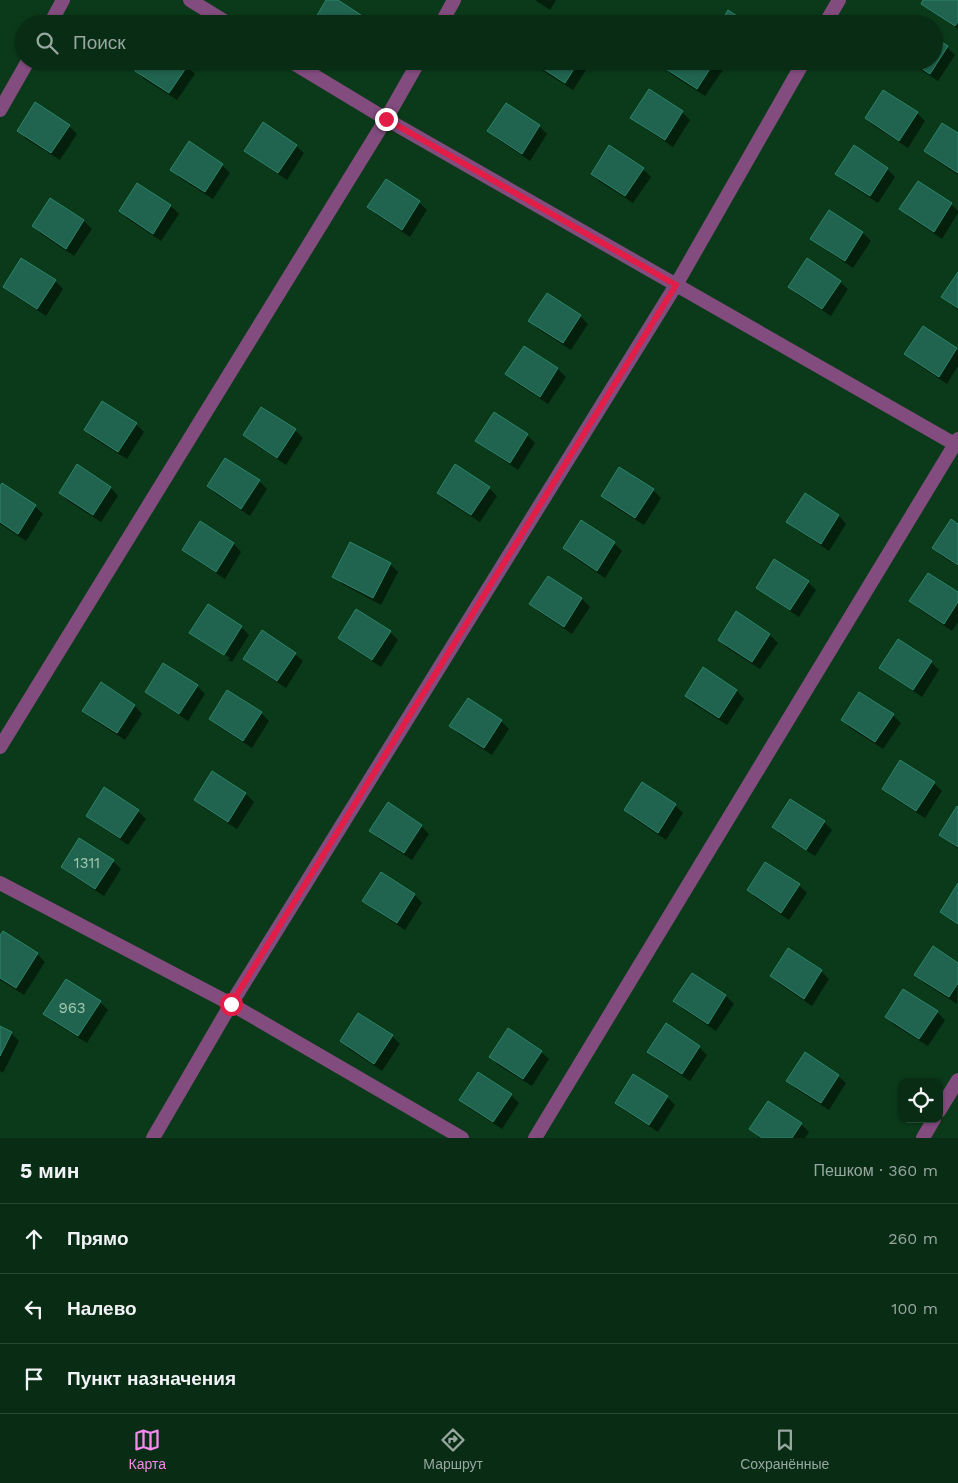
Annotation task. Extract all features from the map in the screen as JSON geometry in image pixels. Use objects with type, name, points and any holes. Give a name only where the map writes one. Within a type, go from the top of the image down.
[{"type":"street","points":[[55,15],[63,0]]},
{"type":"street","points":[[190,0],[214,15]]},
{"type":"street","points":[[446,15],[454,0]]},
{"type":"street","points":[[830,15],[839,0]]},
{"type":"street","points":[[0,110],[23,70]]},
{"type":"street","points":[[305,70],[386,119],[676,285],[957,443],[535,1138]]},
{"type":"street","points":[[0,747],[386,119],[414,70]]},
{"type":"street","points":[[153,1138],[231,1004],[676,285],[799,70]]},
{"type":"street","points":[[0,883],[231,1004],[462,1138]]},
{"type":"street","points":[[943,1104],[958,1080]]},
{"type":"street","points":[[923,1138],[932,1123]]},
{"type":"building","points":[[326,0],[338,0],[361,15],[317,15]]},
{"type":"building","points":[[923,0],[958,0],[958,22],[955,26],[943,18],[943,15],[938,15],[921,4]]},
{"type":"building","points":[[728,10],[736,15],[725,15]]},
{"type":"building","points":[[943,43],[948,46],[943,54]]},
{"type":"building","points":[[136,70],[185,70],[169,93]]},
{"type":"building","points":[[545,70],[573,70],[565,83]]},
{"type":"building","points":[[668,70],[709,70],[697,89]]},
{"type":"building","points":[[924,70],[933,70],[930,74]]},
{"type":"building","points":[[649,89],[683,111],[665,140],[630,118]]},
{"type":"building","points":[[883,90],[918,112],[899,141],[865,118]]},
{"type":"building","points":[[35,102],[70,125],[51,153],[17,131]]},
{"type":"building","points":[[506,103],[540,125],[522,154],[487,131]]},
{"type":"building","points":[[263,122],[297,145],[278,173],[244,151]]},
{"type":"building","points":[[942,123],[958,133],[958,173],[924,151]]},
{"type":"building","points":[[189,141],[223,164],[205,192],[170,170]]},
{"type":"building","points":[[609,145],[644,168],[625,196],[591,174]]},
{"type":"building","points":[[854,145],[888,168],[870,196],[835,174]]},
{"type":"building","points":[[386,179],[420,201],[402,230],[367,207]]},
{"type":"building","points":[[918,181],[952,203],[934,232],[899,209]]},
{"type":"building","points":[[137,183],[171,205],[153,234],[119,211]]},
{"type":"building","points":[[50,198],[84,220],[66,249],[32,226]]},
{"type":"building","points":[[829,210],[863,232],[845,261],[810,239]]},
{"type":"building","points":[[21,258],[56,280],[37,309],[3,287]]},
{"type":"building","points":[[807,258],[841,281],[822,309],[788,287]]},
{"type":"building","points":[[958,272],[958,308],[941,297]]},
{"type":"building","points":[[547,293],[581,315],[563,343],[528,321]]},
{"type":"building","points":[[923,326],[957,348],[939,377],[904,354]]},
{"type":"building","points":[[524,346],[558,368],[540,397],[505,374]]},
{"type":"building","points":[[102,401],[137,423],[118,452],[84,430]]},
{"type":"building","points":[[261,407],[296,429],[277,458],[243,435]]},
{"type":"building","points":[[494,412],[528,434],[510,463],[475,441]]},
{"type":"building","points":[[225,458],[260,480],[241,509],[207,486]]},
{"type":"building","points":[[77,464],[111,487],[93,515],[59,493]]},
{"type":"building","points":[[455,464],[490,487],[471,515],[437,493]]},
{"type":"building","points":[[619,467],[654,489],[635,518],[601,496]]},
{"type":"building","points":[[2,483],[36,505],[18,534],[0,522],[0,486]]},
{"type":"building","points":[[805,493],[839,515],[821,544],[786,522]]},
{"type":"building","points":[[951,519],[958,524],[958,565],[932,548]]},
{"type":"building","points":[[581,520],[615,542],[597,571],[563,548]]},
{"type":"building","points":[[200,521],[234,543],[216,572],[182,550]]},
{"type":"building","points":[[350,542],[391,563],[373,598],[332,577]]},
{"type":"building","points":[[774,559],[809,581],[790,610],[756,588]]},
{"type":"building","points":[[928,573],[958,592],[958,602],[944,624],[909,601]]},
{"type":"building","points":[[548,576],[582,598],[564,627],[529,604]]},
{"type":"building","points":[[208,604],[242,626],[224,655],[189,633]]},
{"type":"building","points":[[356,609],[391,631],[372,660],[338,638]]},
{"type":"building","points":[[736,611],[770,634],[752,662],[718,640]]},
{"type":"building","points":[[262,630],[296,653],[277,681],[243,659]]},
{"type":"building","points":[[898,639],[932,661],[913,690],[879,668]]},
{"type":"building","points":[[163,663],[198,685],[179,714],[145,692]]},
{"type":"building","points":[[703,667],[737,690],[719,718],[685,696]]},
{"type":"building","points":[[101,682],[135,705],[117,733],[82,711]]},
{"type":"building","points":[[227,690],[262,712],[243,741],[209,719]]},
{"type":"building","points":[[859,692],[894,714],[875,742],[841,720]]},
{"type":"building","points":[[468,698],[502,720],[484,748],[449,726]]},
{"type":"building","points":[[900,760],[935,782],[916,811],[882,789]]},
{"type":"building","points":[[212,771],[246,793],[228,822],[194,800]]},
{"type":"building","points":[[642,782],[676,804],[658,833],[624,810]]},
{"type":"building","points":[[104,787],[139,810],[120,838],[86,816]]},
{"type":"building","points":[[790,799],[825,821],[806,850],[772,827]]},
{"type":"building","points":[[388,802],[422,825],[404,853],[369,831]]},
{"type":"building","points":[[958,807],[958,847],[939,835]]},
{"type":"building","points":[[79,838],[114,860],[95,889],[61,867]]},
{"type":"building","points":[[765,862],[800,884],[781,913],[747,890]]},
{"type":"building","points":[[381,872],[415,894],[397,923],[362,901]]},
{"type":"building","points":[[958,883],[958,924],[940,912]]},
{"type":"building","points":[[3,931],[38,953],[16,988],[0,978],[0,935]]},
{"type":"building","points":[[933,946],[958,963],[958,983],[949,997],[914,975]]},
{"type":"building","points":[[788,948],[822,970],[804,999],[770,976]]},
{"type":"building","points":[[692,973],[726,995],[708,1024],[673,1001]]},
{"type":"building","points":[[66,979],[101,1001],[78,1036],[43,1014]]},
{"type":"building","points":[[903,989],[938,1011],[919,1039],[885,1017]]},
{"type":"building","points":[[358,1013],[393,1035],[374,1064],[340,1041]]},
{"type":"building","points":[[666,1023],[700,1046],[682,1074],[647,1052]]},
{"type":"building","points":[[0,1026],[12,1032],[0,1056]]},
{"type":"building","points":[[508,1028],[542,1051],[523,1079],[489,1057]]},
{"type":"building","points":[[805,1052],[839,1075],[821,1103],[786,1081]]},
{"type":"building","points":[[478,1072],[512,1094],[493,1122],[459,1100]]},
{"type":"building","points":[[633,1074],[668,1096],[649,1125],[615,1103]]},
{"type":"building","points":[[768,1101],[802,1123],[792,1138],[762,1138],[749,1129]]},
{"type":"route","points":[[231,1004],[676,285],[386,119]]}]
